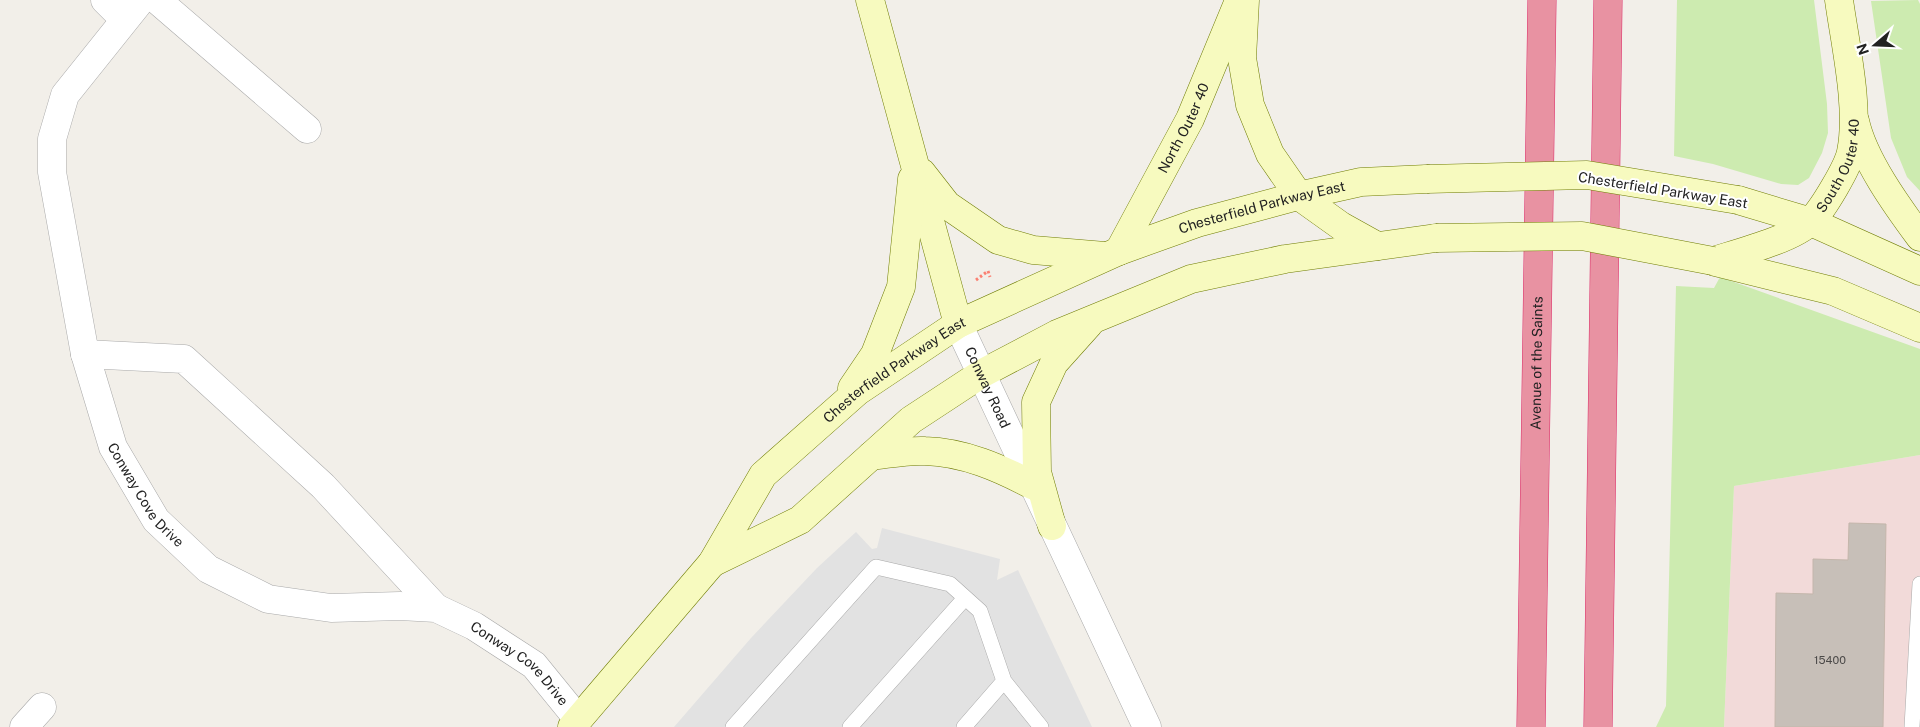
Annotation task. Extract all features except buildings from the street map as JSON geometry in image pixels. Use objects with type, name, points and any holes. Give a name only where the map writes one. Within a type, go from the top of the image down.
[{"type":"highway","name":"Avenue of the Saints","points":[[1530,727],[1542,0]]},
{"type":"highway","points":[[1598,727],[1608,0]]},
{"type":"street","name":"Conway Cove Drive","points":[[105,0],[132,10],[65,96],[52,139],[52,172],[85,354],[113,447],[156,520],[208,569],[268,599],[331,608],[400,606],[436,608],[474,626],[534,665],[575,723]]},
{"type":"street","points":[[158,0],[306,129]]},
{"type":"street","name":"Conway Road","points":[[870,0],[958,324],[1147,727]]},
{"type":"street","name":"North Outer 40","points":[[1113,254],[1190,119],[1239,0]]},
{"type":"street","points":[[1246,0],[1242,58],[1250,106],[1270,154],[1299,196],[1341,226],[1377,246]]},
{"type":"street","name":"South Outer 40","points":[[1729,260],[1778,240],[1810,222],[1832,190],[1851,153],[1854,112],[1839,0]]},
{"type":"street","points":[[1854,112],[1858,133],[1891,197],[1920,237]]},
{"type":"street","points":[[914,162],[947,206],[998,240],[1033,250],[1113,254]]},
{"type":"street","points":[[836,410],[876,354],[901,287],[914,162]]},
{"type":"street","name":"Chesterfield Parkway East","points":[[575,723],[712,563],[764,475],[858,391],[958,324],[1113,254],[1197,223],[1360,182],[1427,178],[1587,175],[1738,200],[1810,222],[1920,271]]},
{"type":"street","name":"Chesterfield Parkway East","points":[[712,563],[800,520],[911,420],[981,374],[1057,334],[1191,279],[1285,259],[1436,238],[1582,236],[1729,260],[1833,291],[1920,328]]},
{"type":"street","points":[[1052,526],[1038,472],[1036,402],[1054,363],[1096,318]]},
{"type":"street","points":[[85,354],[184,359],[323,486],[436,608]]},
{"type":"street","points":[[871,456],[925,451],[978,460],[1034,486]]},
{"type":"street","points":[[24,727],[42,706]]},
{"type":"lane","points":[[733,727],[876,567],[950,584],[980,611],[1004,681],[1041,727]]},
{"type":"lane","points":[[1912,727],[1920,584]]},
{"type":"lane","points":[[850,727],[965,598]]},
{"type":"lane","points":[[964,727],[1004,681]]},
{"type":"shaded area","points":[[1920,455],[1920,727],[1724,727],[1734,486]]},
{"type":"shaded area","points":[[882,528],[1000,559],[997,580],[1018,570],[1092,727],[674,727],[751,638],[817,568],[856,532],[872,549],[877,548]]},
{"type":"green space","points":[[1677,0],[1814,0],[1827,104],[1828,133],[1822,153],[1809,178],[1798,185],[1781,184],[1713,164],[1674,156]]},
{"type":"green space","points":[[1918,0],[1920,4],[1920,191],[1907,177],[1891,138],[1871,1]]},
{"type":"green space","points":[[1720,277],[1920,349],[1920,455],[1734,486],[1724,727],[1656,727],[1666,706],[1676,286],[1714,288]]}]
